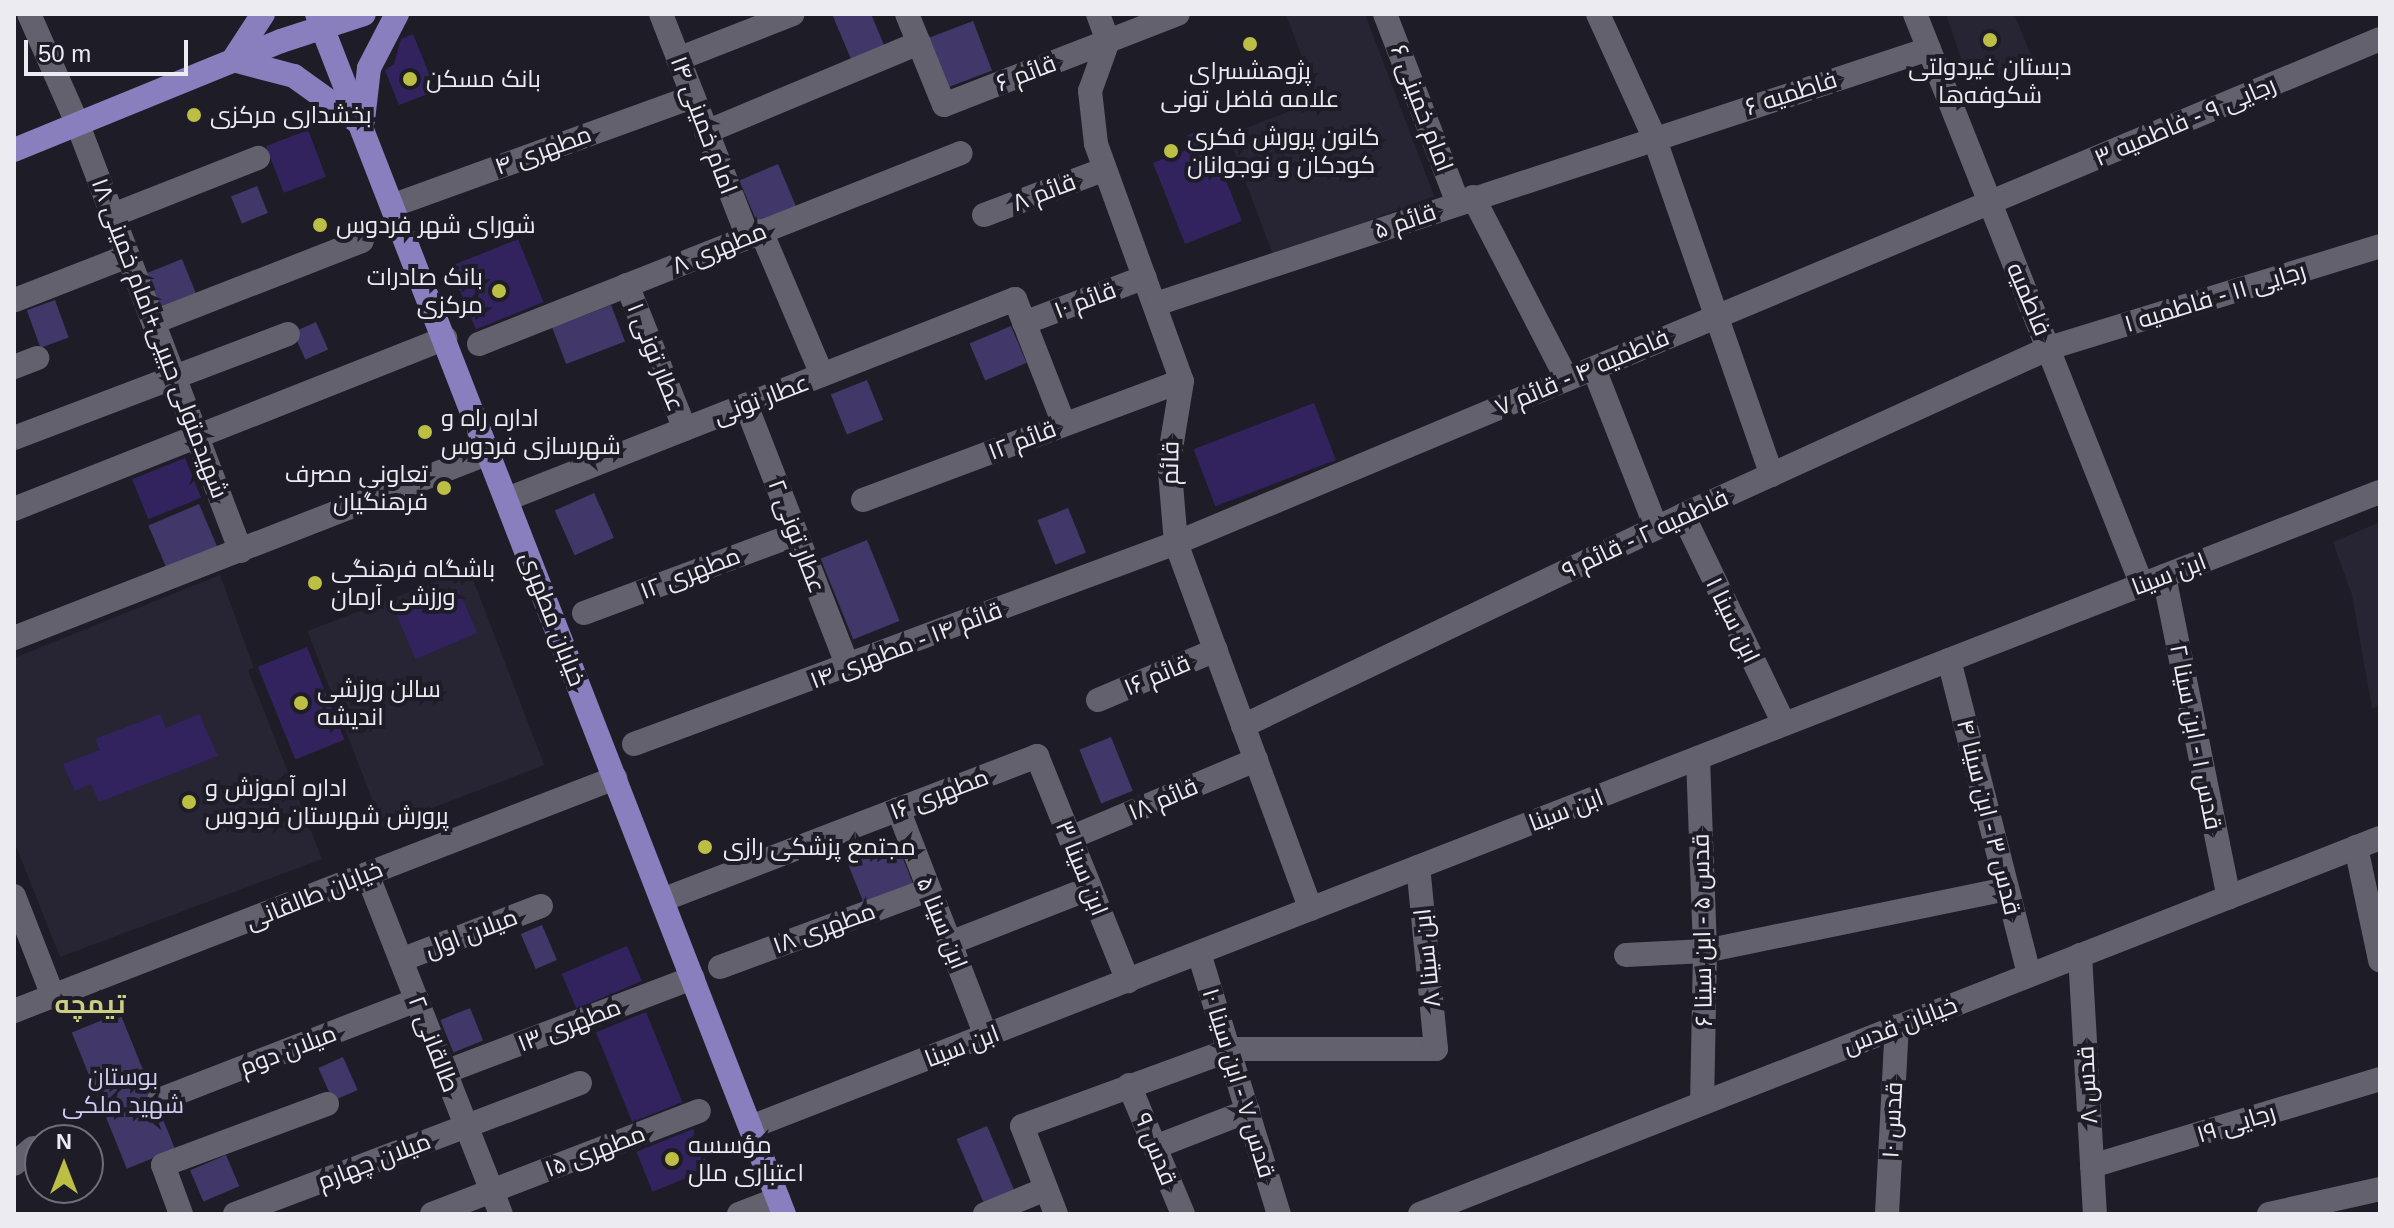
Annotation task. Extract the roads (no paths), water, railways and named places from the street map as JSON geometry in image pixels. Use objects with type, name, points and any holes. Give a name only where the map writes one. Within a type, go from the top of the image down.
[{"type":"main road","points":[[233,60],[263,14]]},
{"type":"main road","points":[[14,150],[233,60],[326,18],[364,14]]},
{"type":"main road","points":[[363,127],[369,68],[397,14]]},
{"type":"main road","name":"خیابان مطهری","points":[[326,18],[363,127],[781,1206]]},
{"type":"main road","points":[[233,60],[294,76],[334,100],[363,127]]},
{"type":"street","name":"شهیدمتولی حبیبی+امام خمینی ۱۸","points":[[29,14],[78,125],[241,551]]},
{"type":"street","name":"امام خمینی ۱۴","points":[[661,14],[706,132],[822,375]]},
{"type":"street","points":[[678,59],[793,14]]},
{"type":"street","points":[[706,132],[919,43],[907,14]]},
{"type":"street","points":[[1098,14],[1108,41]]},
{"type":"street","name":"قائم ۶","points":[[919,43],[944,105],[1178,14]]},
{"type":"street","name":"امام خمینی ۶","points":[[1385,14],[1466,200],[1567,379]]},
{"type":"street","points":[[1598,14],[1654,137],[1772,475]]},
{"type":"street","name":"فاطمیه","points":[[1915,14],[2049,348],[2153,580]]},
{"type":"street","name":"رجایی ۹ - فاطمیه ۳","points":[[1989,204],[2380,39]]},
{"type":"street","name":"قائم","points":[[1108,41],[1090,91],[1090,120],[1182,381],[1169,460],[1176,543],[1311,909]]},
{"type":"street","name":"فاطمیه ۶","points":[[1654,137],[1929,49]]},
{"type":"street","name":"مطهری ۴","points":[[394,205],[693,97]]},
{"type":"street","name":"قائم ۵","points":[[1156,304],[1654,137]]},
{"type":"street","name":"مطهری ۸","points":[[479,344],[961,153]]},
{"type":"street","points":[[113,215],[258,158]]},
{"type":"street","name":"قائم ۸","points":[[984,215],[1105,169]]},
{"type":"street","name":"فاطمیه ۴ - قائم ۷","points":[[1176,543],[1716,315],[1989,204]]},
{"type":"street","points":[[154,322],[362,241]]},
{"type":"street","name":"رجایی ۱۱ - فاطمیه ۱","points":[[2049,348],[2380,246]]},
{"type":"street","points":[[15,300],[128,256]]},
{"type":"street","name":"قائم ۱۰","points":[[1024,323],[1145,277]]},
{"type":"street","name":"عطار تونی ۱","points":[[627,285],[685,429]]},
{"type":"street","name":"عطار تونی","points":[[507,499],[1015,299],[1024,323]]},
{"type":"street","points":[[1024,323],[1064,424]]},
{"type":"street","points":[[14,438],[288,334]]},
{"type":"street","points":[[14,509],[445,338]]},
{"type":"street","name":"فاطمیه ۲ - قائم ۹","points":[[1243,726],[1656,527],[2049,348]]},
{"type":"street","points":[[14,367],[37,358]]},
{"type":"street","points":[[1594,369],[1656,527]]},
{"type":"street","name":"قائم ۱۲","points":[[863,500],[1182,381]]},
{"type":"street","name":"عطار تونی ۲","points":[[746,405],[848,667]]},
{"type":"street","points":[[14,638],[489,453]]},
{"type":"street","name":"ابن سینا","points":[[751,1127],[2380,492]]},
{"type":"street","name":"ابن سینا ۱","points":[[1683,515],[1784,724]]},
{"type":"street","name":"مطهری ۱۲","points":[[584,613],[796,534]]},
{"type":"street","name":"قائم ۱۴ - مطهری ۱۴","points":[[634,744],[1176,543]]},
{"type":"street","name":"قدس ۱ - ابن سینا ۲","points":[[2153,580],[2229,897]]},
{"type":"street","name":"قائم ۱۶","points":[[1098,700],[1216,650]]},
{"type":"street","name":"قدس ۳ - ابن سینا ۴","points":[[1949,660],[2029,975]]},
{"type":"street","name":"مطهری ۱۶","points":[[662,900],[1037,756]]},
{"type":"street","name":"ابن سینا ۳","points":[[1037,756],[1128,981]]},
{"type":"street","name":"قدس ۵ - ابن سینا ۶","points":[[1698,758],[1705,951],[1702,1101]]},
{"type":"street","name":"قائم ۱۸","points":[[1070,838],[1256,760]]},
{"type":"street","name":"خیابان طالقانی","points":[[14,1011],[615,778]]},
{"type":"street","name":"ابن سینا ۵","points":[[898,809],[986,1036]]},
{"type":"street","name":"خیابان قدس","points":[[1420,1214],[2380,838]]},
{"type":"street","points":[[2356,847],[2380,960]]},
{"type":"street","name":"ابن سینا ۸","points":[[1232,1049],[1436,1049],[1418,867]]},
{"type":"street","name":"طالقانی ۲","points":[[367,874],[501,1214]]},
{"type":"street","points":[[950,943],[1090,888]]},
{"type":"street","points":[[1626,955],[1705,951],[2007,889]]},
{"type":"street","name":"مطهری ۱۸","points":[[720,967],[928,890]]},
{"type":"street","points":[[14,896],[53,996]]},
{"type":"street","name":"میلان اول","points":[[401,960],[541,906]]},
{"type":"street","name":"قدس ۷ - ابن سینا ۱۰","points":[[1199,953],[1232,1049],[1279,1214]]},
{"type":"street","name":"قدس ۸","points":[[2080,955],[2095,1214]]},
{"type":"street","name":"مطهری ۱۳","points":[[445,1072],[693,978]]},
{"type":"street","name":"میلان دوم","points":[[159,1100],[417,1000]]},
{"type":"street","name":"قدس ۱۰","points":[[1887,1214],[1897,1026]]},
{"type":"street","points":[[1056,1214],[1022,1126],[1232,1049]]},
{"type":"street","name":"رجایی ۱۹","points":[[2092,1166],[2380,1079]]},
{"type":"street","name":"میلان چهارم","points":[[235,1214],[580,1083]]},
{"type":"street","name":"قدس ۹","points":[[1129,1085],[1183,1214]]},
{"type":"street","points":[[181,1214],[163,1165],[327,1104]]},
{"type":"street","name":"مطهری ۱۵","points":[[432,1214],[699,1111]]},
{"type":"street","points":[[1155,1147],[1248,1111]]},
{"type":"street","points":[[985,1214],[1046,1189]]},
{"type":"street","points":[[2269,1214],[2380,1189]]},
{"type":"street","points":[[739,1214],[781,1206]]},
{"type":"place","name":"دبستان غیردولتی شکوفه‌ها","points":[[1990,40]]},
{"type":"place","name":"پژوهشسرای علامه فاضل تونی","points":[[1250,44]]},
{"type":"place","name":"بانک مسکن","points":[[410,79]]},
{"type":"place","name":"بخشداری مرکزی","points":[[194,115]]},
{"type":"place","name":"کانون پرورش فکری کودکان و نوجوانان","points":[[1171,151]]},
{"type":"place","name":"شورای شهر فردوس","points":[[320,225]]},
{"type":"place","name":"بانک صادرات مرکزی","points":[[499,291]]},
{"type":"place","name":"اداره راه و شهرسازی فردوس","points":[[425,432]]},
{"type":"place","name":"تعاونی مصرف فرهنگیان","points":[[444,488]]},
{"type":"place","name":"باشگاه فرهنگی ورزشی آرمان","points":[[315,583]]},
{"type":"place","name":"سالن ورزشی اندیشه","points":[[301,703]]},
{"type":"place","name":"اداره آموزش و پرورش شهرستان فردوس","points":[[189,802]]},
{"type":"place","name":"مجتمع پزشکی رازی","points":[[705,847]]},
{"type":"place","name":"مؤسسه اعتباری ملل","points":[[672,1159]]},
{"type":"district","name":"تیمچه","points":[[90,1005]]},
{"type":"park label","name":"بوستان شهید ملکی","points":[[123,1091]]}]
